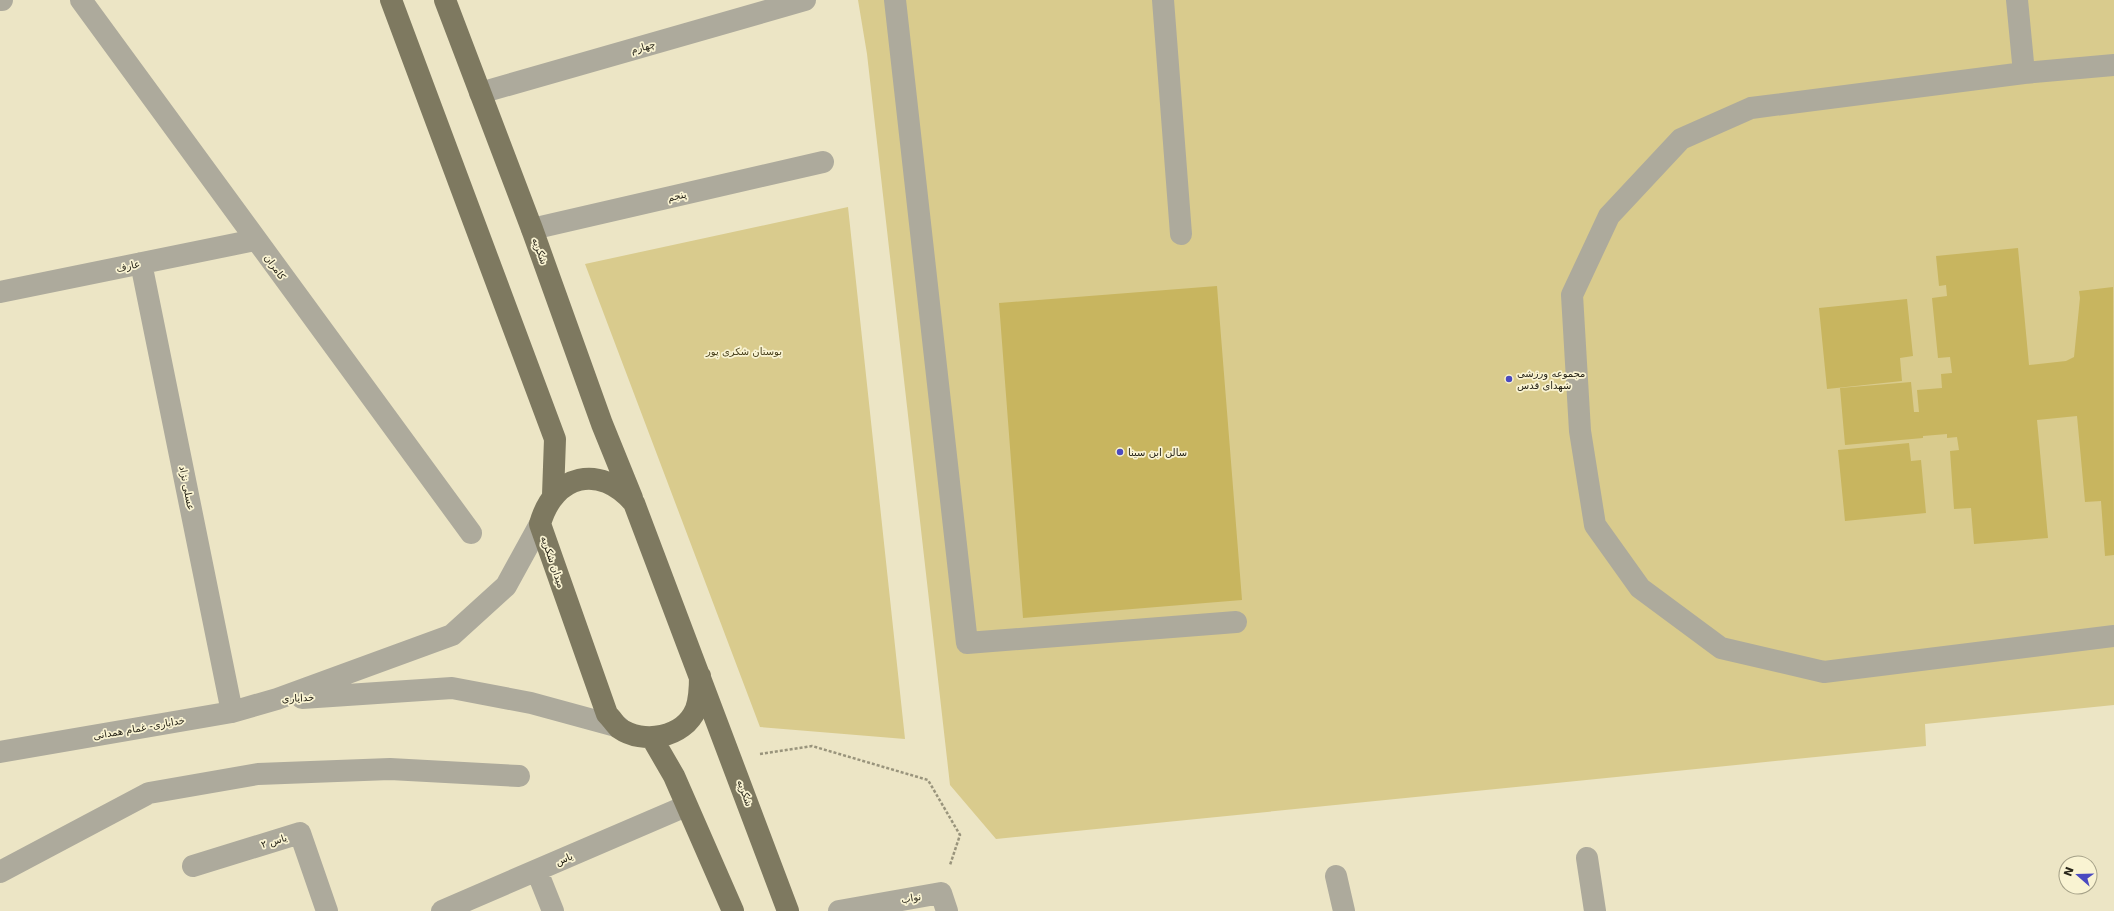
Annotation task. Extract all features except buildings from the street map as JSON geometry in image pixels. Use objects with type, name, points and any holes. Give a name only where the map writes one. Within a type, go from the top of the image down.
[{"type":"main road","points":[[391,0],[555,440],[553,495]]},
{"type":"main road","name":"شکریه","points":[[445,0],[532,229],[602,424],[634,503]]},
{"type":"main road","name":"میدان شکریه","points":[[595,479],[611,482],[624,491],[634,503],[700,676],[700,693],[695,710],[684,724],[669,734],[652,738],[635,736],[619,727],[607,714],[540,524],[544,509],[553,495],[565,486],[580,480],[595,479]]},
{"type":"main road","name":"شکریه","points":[[700,676],[732,758],[788,911]]},
{"type":"main road","points":[[652,738],[674,776],[733,911]]},
{"type":"street","name":"کامران","points":[[81,0],[255,240],[471,533]]},
{"type":"street","name":"چهارم","points":[[480,93],[805,0]]},
{"type":"street","points":[[895,0],[967,642],[1236,622]]},
{"type":"street","points":[[1163,0],[1181,234]]},
{"type":"street","points":[[2017,0],[2024,73]]},
{"type":"street","points":[[2114,65],[2024,73],[1751,108],[1681,139],[1610,216],[1572,295],[1580,431],[1595,525],[1640,588],[1721,648],[1824,672],[2114,636]]},
{"type":"street","name":"پنجم","points":[[532,229],[822,162]]},
{"type":"street","name":"عارف","points":[[0,292],[255,240]]},
{"type":"street","name":"عسلی نژاد","points":[[141,264],[232,712]]},
{"type":"street","name":"خدایاری","points":[[277,699],[452,635],[506,586],[540,524]]},
{"type":"street","name":"خدایاری","points":[[277,699],[452,688],[531,704],[619,727]]},
{"type":"street","name":"خدایاری- غمام همدانی","points":[[0,752],[232,712],[277,699]]},
{"type":"street","points":[[0,872],[149,793],[258,774],[390,769],[519,776]]},
{"type":"street","name":"یاس","points":[[442,911],[686,806]]},
{"type":"street","name":"یاس ۲","points":[[193,866],[300,833],[328,911]]},
{"type":"street","points":[[1587,858],[1595,911]]},
{"type":"street","points":[[537,871],[552,911]]},
{"type":"street","points":[[1336,876],[1344,911]]},
{"type":"street","name":"نواب","points":[[839,911],[944,902]]},
{"type":"path","points":[[732,758],[812,746],[928,780],[960,835],[944,902]]},
{"type":"green space","name":"مجموعه ورزشی شهدای قدس","points":[[858,0],[2114,0],[2114,705],[1925,724],[1926,746],[996,839],[950,785],[867,54]]},
{"type":"green space","name":"بوستان شکری پور","points":[[848,207],[905,739],[760,727],[585,264]]},
{"type":"place","name":"مجموعه ورزشی شهدای قدس","points":[[1509,379]]},
{"type":"place","name":"سالن ابن سینا","points":[[1120,452]]}]
